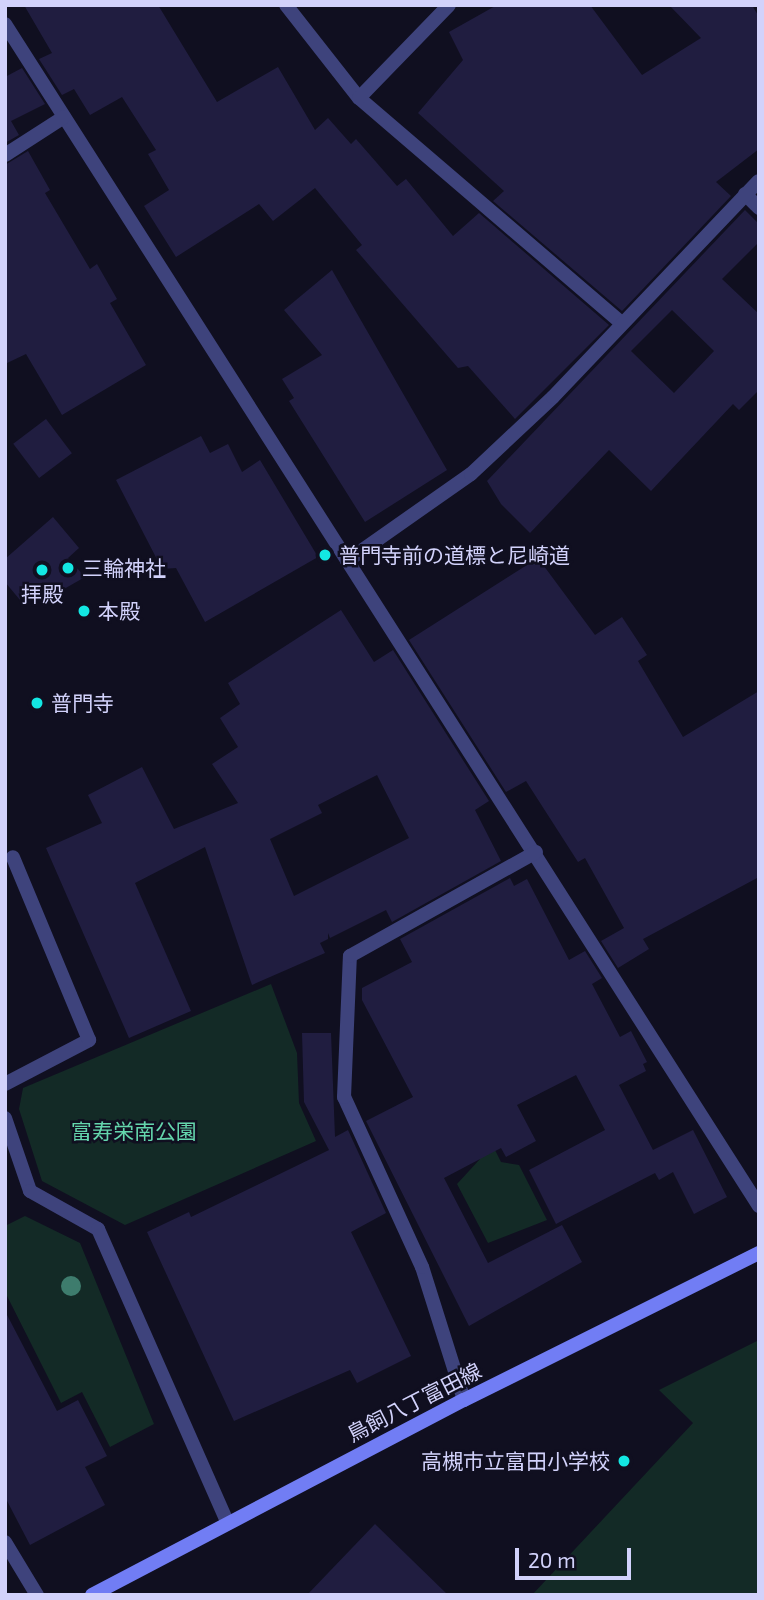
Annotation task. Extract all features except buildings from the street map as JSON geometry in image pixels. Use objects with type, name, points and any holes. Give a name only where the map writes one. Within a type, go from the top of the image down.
[{"type":"main road","name":"鳥飼八丁富田線","points":[[92,1595],[464,1400],[759,1253]]},
{"type":"street","points":[[286,5],[359,98],[620,322]]},
{"type":"street","points":[[359,98],[449,5]]},
{"type":"street","points":[[5,24],[536,852],[759,1206]]},
{"type":"street","points":[[5,155],[64,117]]},
{"type":"street","points":[[347,561],[471,474],[553,397],[620,322],[759,181]]},
{"type":"street","points":[[745,194],[759,208]]},
{"type":"street","points":[[464,1400],[422,1267],[344,1097],[350,956],[536,852]]},
{"type":"street","points":[[5,1084],[89,1041],[13,857]]},
{"type":"street","points":[[5,1118],[30,1191],[98,1229],[227,1522]]},
{"type":"street","points":[[5,1542],[37,1595]]},
{"type":"green space","name":"富寿栄南公園","points":[[271,984],[297,1053],[299,1103],[316,1141],[125,1225],[42,1181],[19,1109],[23,1088]]},
{"type":"green space","points":[[475,1110],[501,1162],[519,1165],[547,1220],[488,1243],[457,1184],[480,1159],[466,1114]]},
{"type":"green space","points":[[25,1216],[80,1243],[154,1424],[110,1447],[82,1392],[61,1403],[5,1292],[5,1226]]},
{"type":"green space","points":[[759,1340],[759,1595],[532,1595],[693,1423],[659,1390]]},
{"type":"place","name":"普門寺前の道標と尼崎道","points":[[325,555]]},
{"type":"place","name":"三輪神社","points":[[68,568]]},
{"type":"place","name":"拝殿","points":[[42,570]]},
{"type":"place","name":"本殿","points":[[84,611]]},
{"type":"place","name":"普門寺","points":[[37,703]]},
{"type":"place","name":"高槻市立富田小学校","points":[[624,1461]]}]
